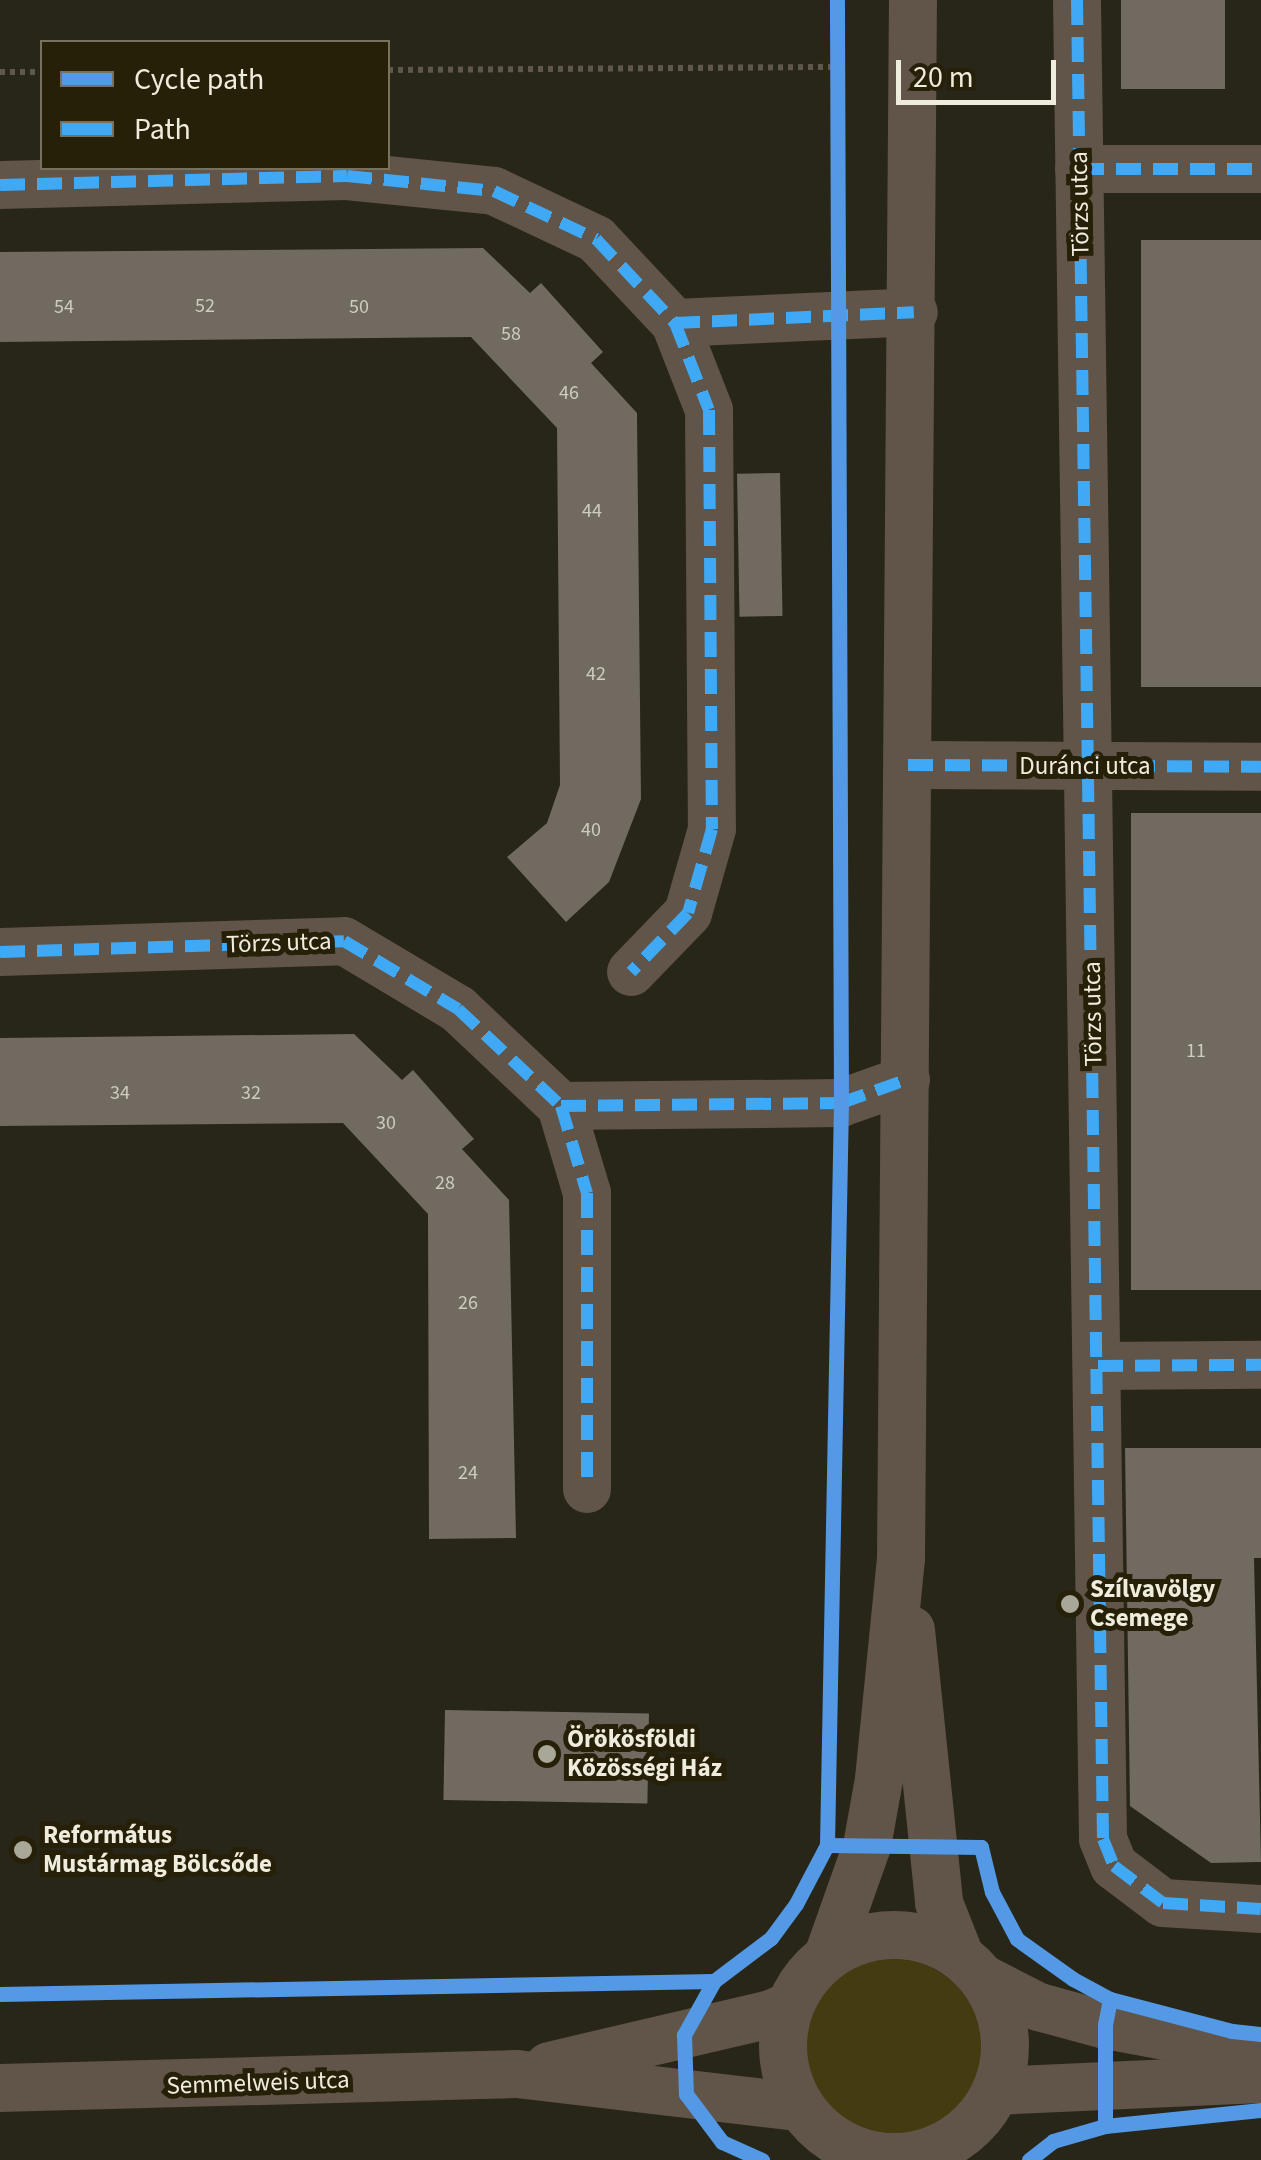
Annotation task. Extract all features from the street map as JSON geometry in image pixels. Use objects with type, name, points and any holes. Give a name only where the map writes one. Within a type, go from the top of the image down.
[{"type":"street","points":[[828,1956],[867,1846],[878,1779],[901,1559],[914,312],[913,0]]},
{"type":"street","name":"Törzs utca","points":[[1077,0],[1103,1839],[1114,1866],[1163,1903],[1261,1909]]},
{"type":"street","points":[[1079,169],[1261,169]]},
{"type":"street","points":[[0,185],[347,176],[494,190],[596,239],[675,324],[709,410],[712,829],[688,913],[631,972]]},
{"type":"street","points":[[675,324],[914,312]]},
{"type":"street","name":"Duránci utca","points":[[908,765],[1261,767]]},
{"type":"street","name":"Törzs utca","points":[[0,952],[344,941],[458,1009],[561,1106]]},
{"type":"street","points":[[587,1489],[587,1193],[561,1106],[841,1103],[906,1080]]},
{"type":"street","points":[[1098,1366],[1261,1365]]},
{"type":"street","points":[[901,1559],[922,1704],[939,1903],[971,1967],[994,1998],[1006,2044],[996,2091],[974,2124],[941,2153],[860,2156],[826,2134],[800,2106],[782,2058],[789,2006],[805,1978],[828,1956],[852,1942],[908,1935],[971,1967],[1039,2007],[1088,2021],[1261,2054]]},
{"type":"street","name":"Semmelweis utca","points":[[517,2074],[771,2014],[789,2006]]},
{"type":"street","name":"Semmelweis utca","points":[[0,2088],[517,2074],[800,2106]]},
{"type":"street","points":[[996,2091],[1261,2079]]},
{"type":"path","points":[[390,70],[838,59],[838,86]]},
{"type":"path","points":[[0,72],[40,72]]},
{"type":"shaded area","points":[[893,1959],[927,1966],[956,1985],[975,2014],[982,2048],[975,2082],[956,2111],[927,2130],[893,2137],[859,2130],[830,2111],[811,2082],[804,2048],[811,2014],[830,1985],[859,1966]]},
{"type":"building","points":[[1121,0],[1225,0],[1225,89],[1121,89]]},
{"type":"building","points":[[1141,240],[1261,240],[1261,687],[1141,687]]},
{"type":"building","points":[[483,248],[530,293],[541,283],[603,352],[591,363],[637,413],[641,799],[609,882],[566,922],[507,857],[547,823],[560,785],[557,428],[471,337],[0,342],[0,252]]},
{"type":"building","points":[[780,473],[782,616],[740,617],[737,474]]},
{"type":"building","points":[[1131,813],[1261,813],[1261,1290],[1131,1290]]},
{"type":"building","points":[[354,1034],[402,1080],[413,1070],[474,1139],[462,1149],[509,1200],[516,1538],[429,1539],[428,1214],[343,1123],[0,1126],[0,1038]]},
{"type":"building","points":[[1125,1448],[1261,1448],[1261,1558],[1254,1558],[1261,1862],[1211,1863],[1130,1806]]},
{"type":"building","name":"Örökösföldi Közösségi Ház","points":[[445,1710],[649,1714],[647,1804],[443,1800]]},
{"type":"marked path","points":[[1077,0],[1103,1839],[1114,1866],[1163,1903],[1261,1909]]},
{"type":"marked path","points":[[1079,169],[1261,169]]},
{"type":"marked path","points":[[0,185],[347,176],[494,191],[596,239],[675,323],[709,410],[712,829],[688,913],[631,972]]},
{"type":"marked path","points":[[675,323],[914,312]]},
{"type":"marked path","points":[[908,765],[1261,767]]},
{"type":"marked path","points":[[0,952],[344,941],[458,1009],[561,1106],[587,1193],[587,1489]]},
{"type":"marked path","points":[[561,1106],[841,1103],[906,1080]]},
{"type":"marked path","points":[[1098,1366],[1261,1365]]},
{"type":"cycle path","points":[[0,1994],[714,1981],[771,1938],[796,1904],[827,1845],[841,1103],[837,0]]},
{"type":"cycle path","points":[[827,1845],[981,1847],[992,1892],[1017,1939],[1073,1979],[1110,1999],[1105,2025],[1105,2126]]},
{"type":"cycle path","points":[[714,1981],[684,2035],[686,2094],[722,2142],[762,2160]]},
{"type":"cycle path","points":[[1110,1999],[1232,2031],[1261,2034]]},
{"type":"cycle path","points":[[1029,2160],[1053,2141],[1105,2126],[1261,2110]]},
{"type":"place","name":"Szílvavölgy Csemege","points":[[1070,1604]]},
{"type":"place","name":"Örökösföldi Közösségi Ház","points":[[547,1754]]},
{"type":"place","name":"Református Mustármag Bölcsőde","points":[[23,1850]]}]
